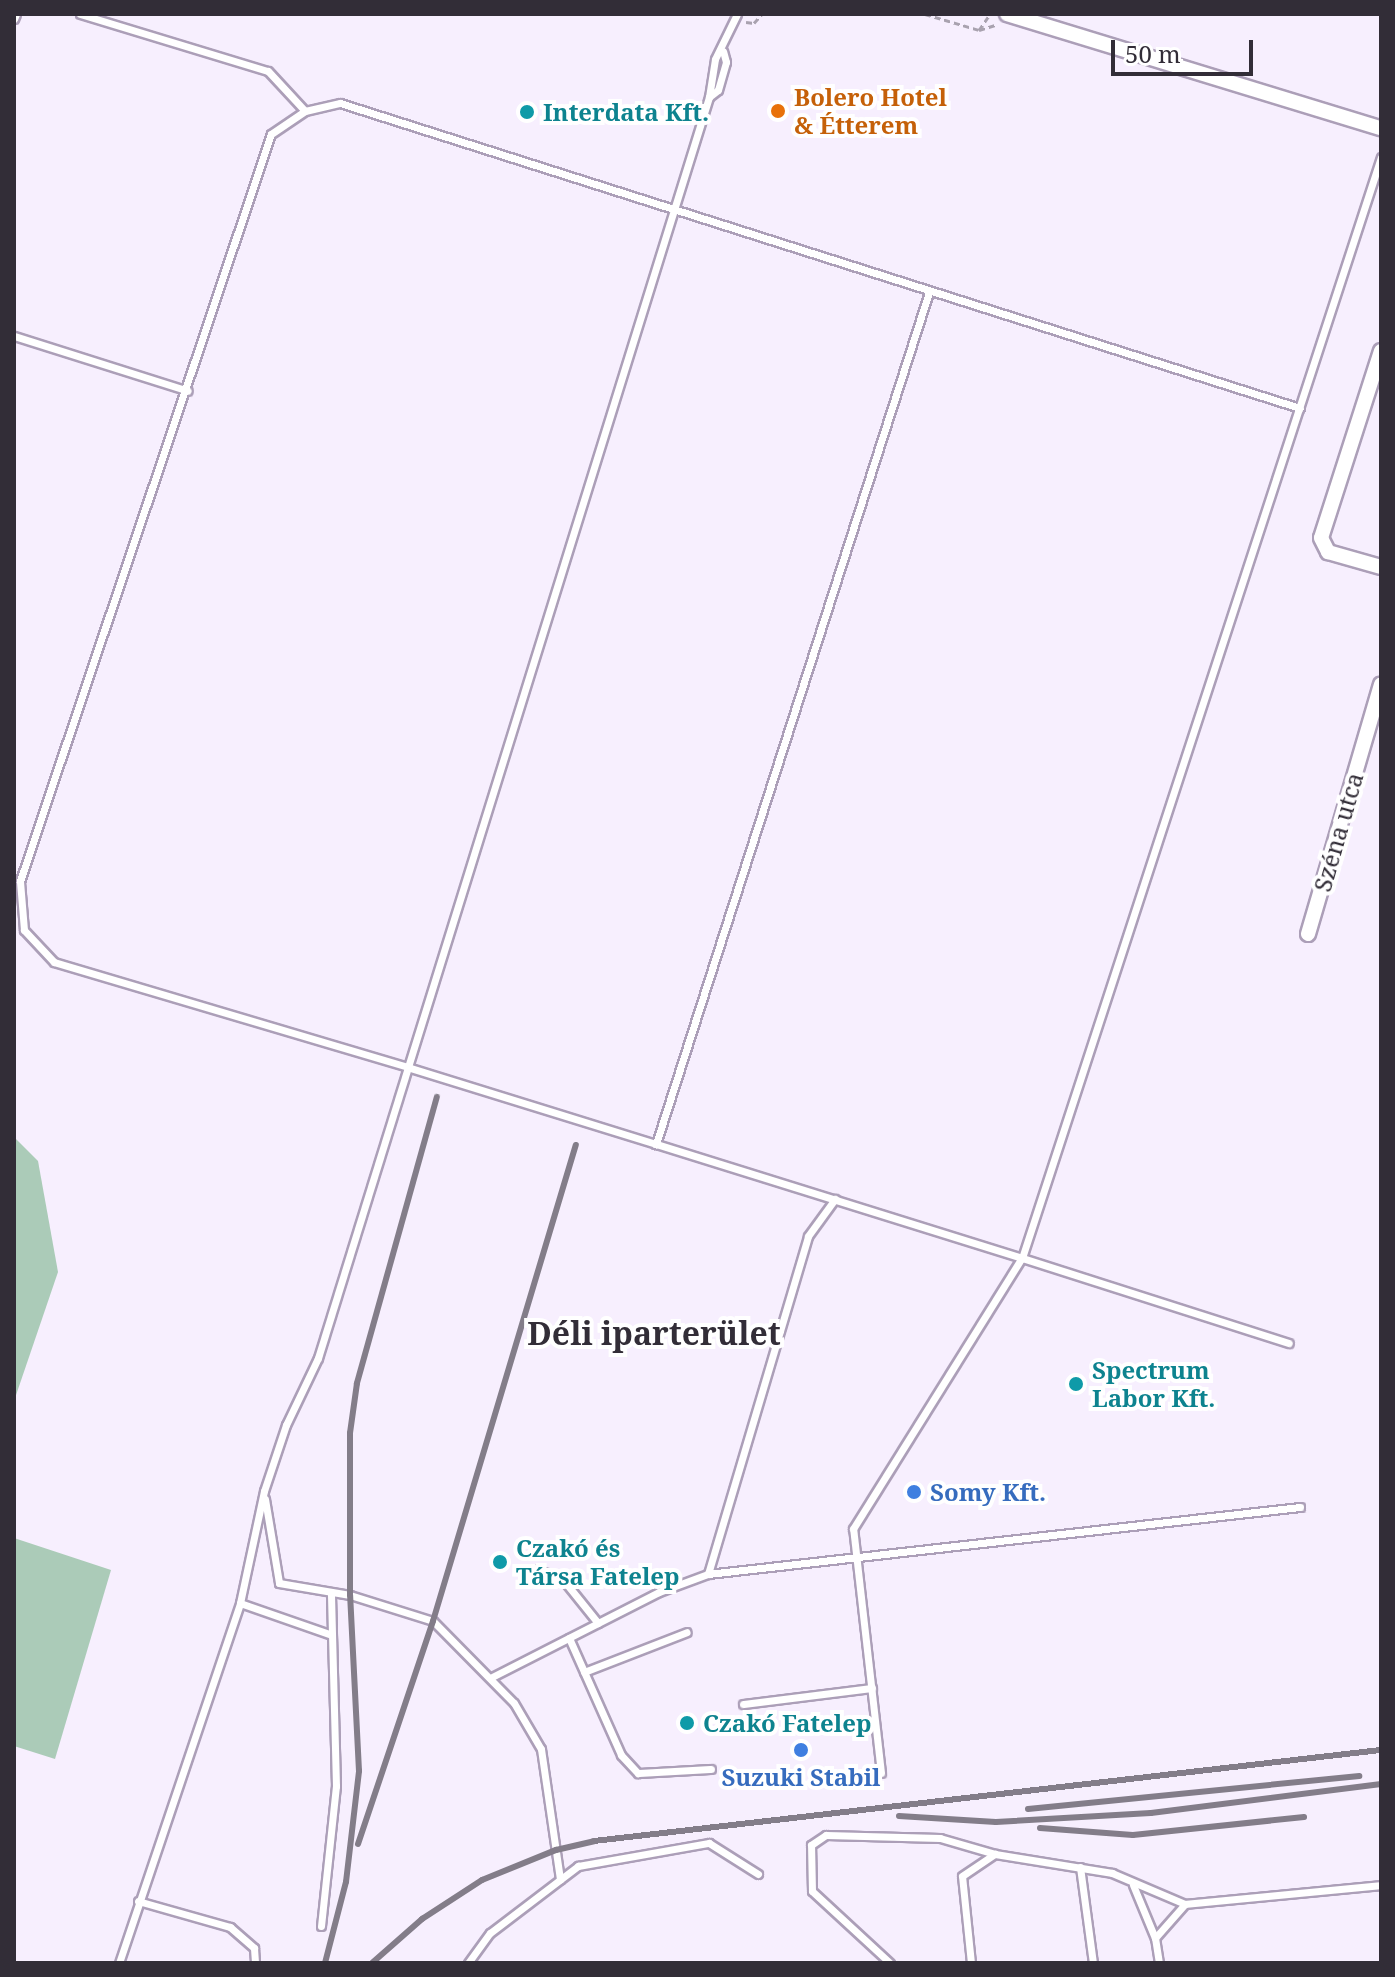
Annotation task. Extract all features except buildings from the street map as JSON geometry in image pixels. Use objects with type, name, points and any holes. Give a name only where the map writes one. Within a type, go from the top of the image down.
[{"type":"street","points":[[1007,14],[1381,128]]},
{"type":"street","points":[[1381,351],[1321,538],[1328,552],[1381,567]]},
{"type":"street","name":"Széna utca","points":[[1308,934],[1381,684]]},
{"type":"lane","points":[[80,14],[268,71],[305,111]]},
{"type":"lane","points":[[119,1963],[240,1603],[264,1491],[286,1425],[318,1358],[672,206],[709,97],[715,59],[723,51],[737,14]]},
{"type":"lane","points":[[1289,1343],[408,1067],[54,962],[24,930],[20,881],[188,391],[271,134],[305,111],[340,103],[1300,408]]},
{"type":"lane","points":[[881,1773],[853,1529],[1022,1258],[1381,157]]},
{"type":"lane","points":[[656,1144],[929,292]]},
{"type":"lane","points":[[14,336],[188,391]]},
{"type":"lane","points":[[708,1574],[808,1236],[835,1199]]},
{"type":"lane","points":[[264,1491],[279,1583],[331,1593],[433,1621],[492,1677],[514,1703],[541,1749],[560,1880]]},
{"type":"lane","points":[[492,1677],[598,1623],[708,1574],[1300,1507]]},
{"type":"lane","points":[[532,1569],[561,1577],[598,1623]]},
{"type":"lane","points":[[321,1926],[336,1786],[331,1593]]},
{"type":"lane","points":[[240,1603],[332,1635]]},
{"type":"lane","points":[[584,1672],[687,1632]]},
{"type":"lane","points":[[569,1638],[621,1755],[638,1773],[711,1769]]},
{"type":"lane","points":[[743,1704],[872,1688]]},
{"type":"lane","points":[[890,1963],[812,1891],[811,1845],[826,1835],[940,1838],[995,1854],[1080,1867],[1185,1904],[1381,1885]]},
{"type":"lane","points":[[468,1963],[490,1933],[578,1866],[699,1843],[719,1846],[758,1874]]},
{"type":"lane","points":[[971,1963],[962,1876],[995,1854]]},
{"type":"lane","points":[[1080,1867],[1093,1963]]},
{"type":"lane","points":[[1133,1885],[1155,1938],[1159,1963]]},
{"type":"lane","points":[[138,1901],[230,1927],[254,1948],[255,1963]]},
{"type":"lane","points":[[1155,1938],[1185,1904]]},
{"type":"path","points":[[925,14],[979,30],[990,14]]},
{"type":"green space","points":[[14,1137],[38,1161],[58,1272],[14,1401]]},
{"type":"green space","points":[[14,1538],[111,1570],[55,1759],[14,1746]]},
{"type":"railway","points":[[325,1963],[346,1882],[359,1771],[350,1595],[350,1433],[357,1383],[437,1097]]},
{"type":"railway","points":[[358,1844],[433,1621],[576,1145]]},
{"type":"railway","points":[[372,1963],[422,1919],[482,1880],[556,1850],[594,1841],[1381,1750]]},
{"type":"railway","points":[[1028,1809],[1359,1776]]},
{"type":"railway","points":[[899,1816],[996,1822],[1151,1813],[1381,1784]]},
{"type":"railway","points":[[1040,1828],[1133,1835],[1304,1817]]},
{"type":"place","name":"Bolero Hotel & Étterem","points":[[778,111]]},
{"type":"place","name":"Interdata Kft.","points":[[527,112]]},
{"type":"place","name":"Spectrum Labor Kft.","points":[[1076,1384]]},
{"type":"place","name":"Somy Kft.","points":[[914,1492]]},
{"type":"place","name":"Czakó és Társa Fatelep","points":[[500,1562]]},
{"type":"place","name":"Czakó Fatelep","points":[[687,1723]]},
{"type":"place","name":"Suzuki Stabil","points":[[801,1750]]},
{"type":"district","name":"Déli iparterület","points":[[654,1333]]}]
